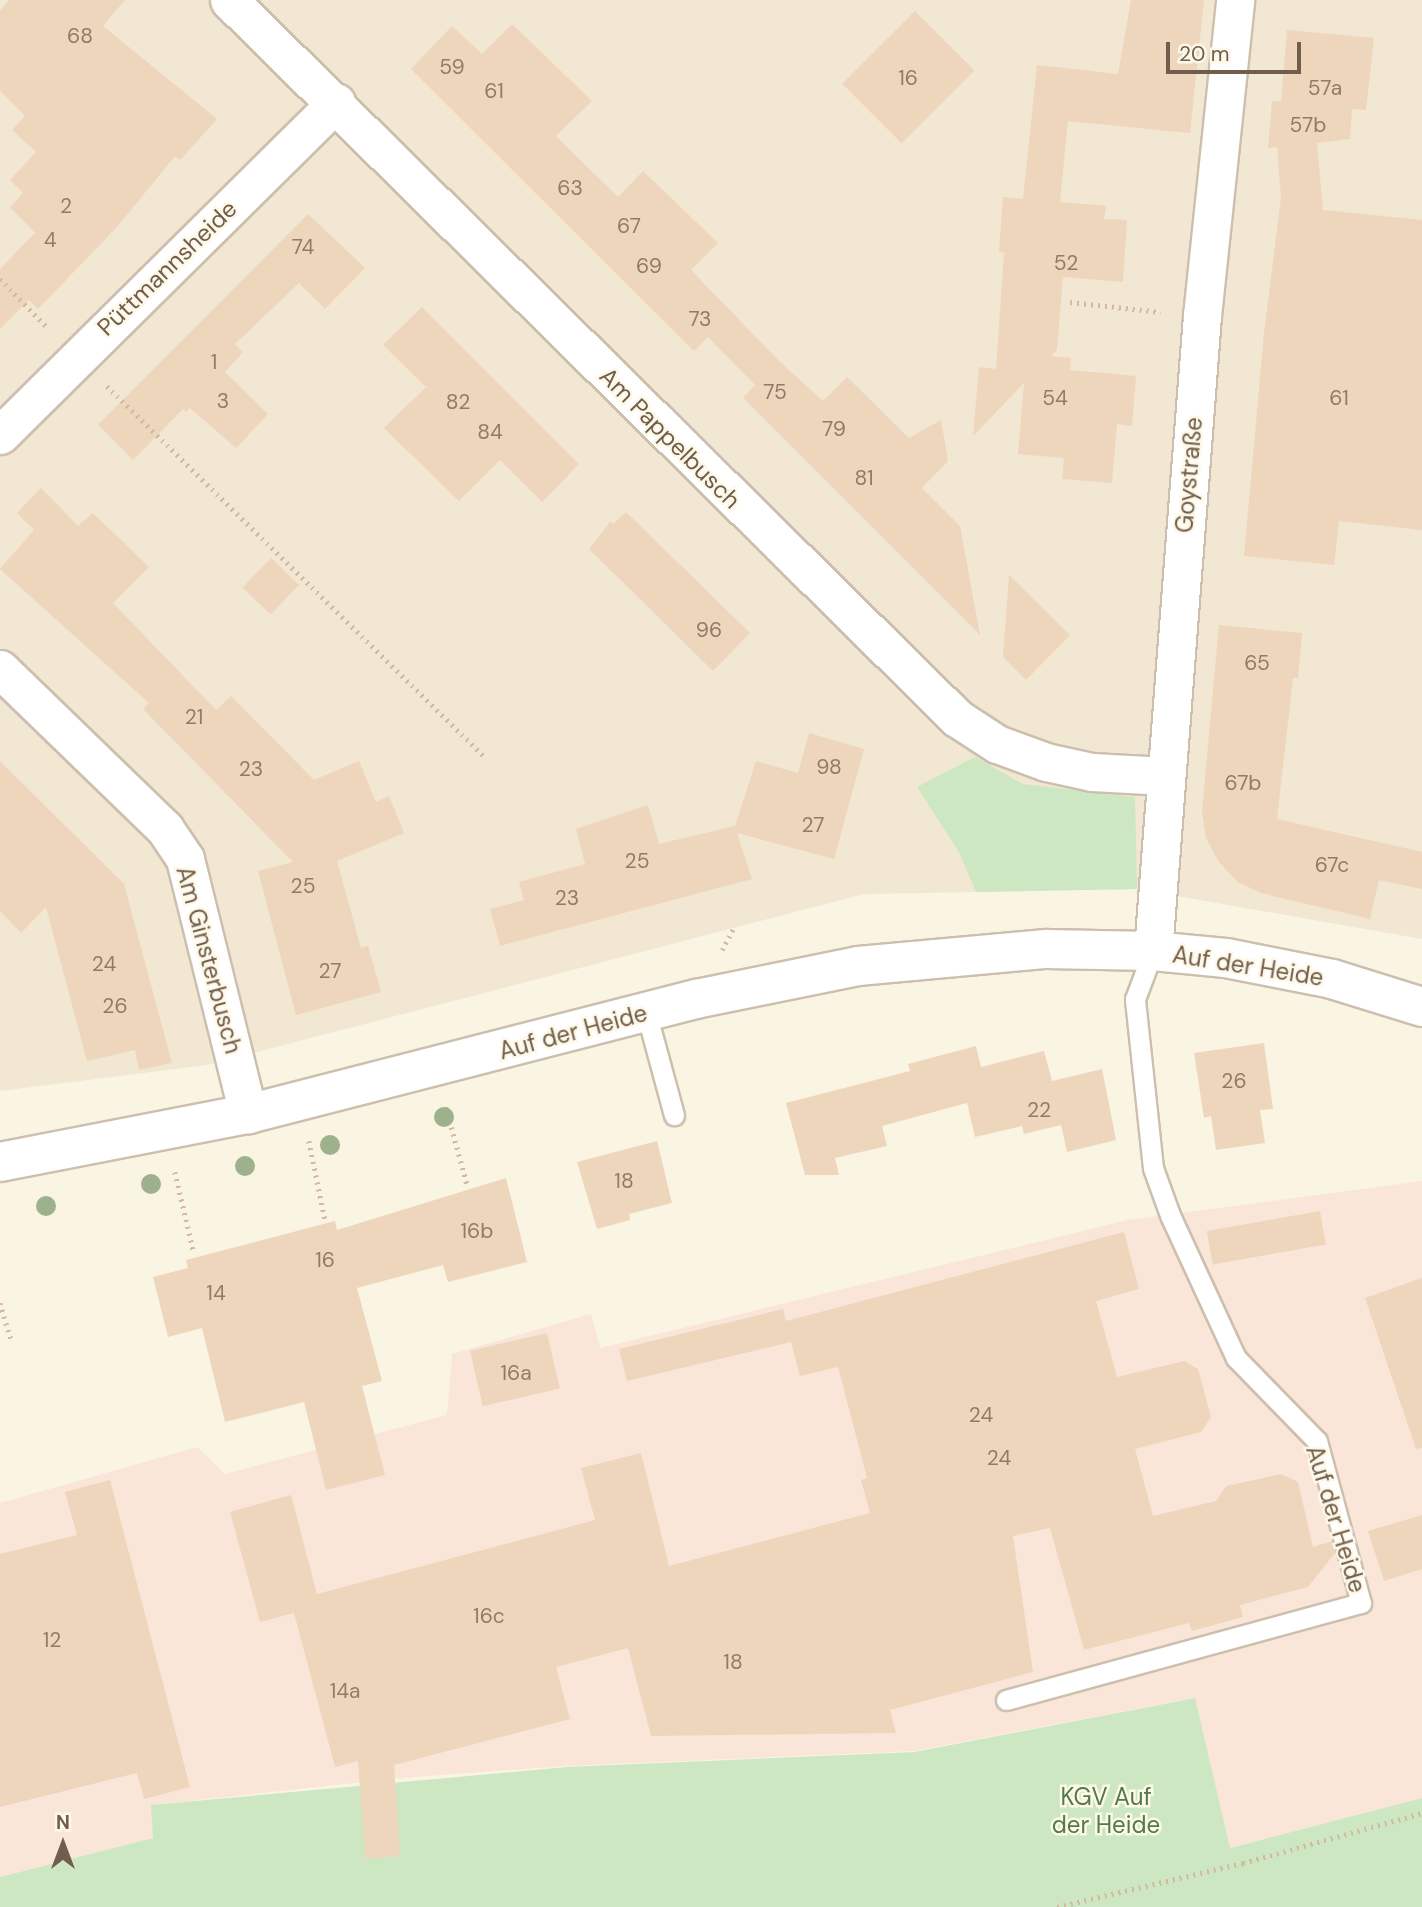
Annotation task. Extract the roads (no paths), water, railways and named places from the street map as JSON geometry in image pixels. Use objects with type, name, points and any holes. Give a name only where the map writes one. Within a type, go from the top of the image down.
[{"type":"main road","name":"Auf der Heide","points":[[0,1162],[248,1114],[436,1068],[646,1012],[858,966],[1046,949],[1153,951],[1226,957],[1319,976],[1422,1007]]},
{"type":"street","name":"Am Pappelbusch","points":[[229,0],[336,102],[458,230],[957,718],[997,744],[1046,762],[1092,772],[1166,776]]},
{"type":"street","name":"Goystraße","points":[[1153,951],[1202,316],[1235,0]]},
{"type":"street","name":"Püttmannsheide","points":[[0,435],[336,102]]},
{"type":"street","name":"Am Ginsterbusch","points":[[0,669],[165,829],[185,859],[248,1114]]},
{"type":"lane","name":"Auf der Heide","points":[[1006,1700],[1361,1603],[1317,1441],[1236,1357],[1170,1215],[1153,1168],[1135,999],[1153,951]]},
{"type":"lane","points":[[646,1012],[674,1115]]},
{"type":"park label","name":"KGV Auf der Heide","points":[[1106,1811]]}]
